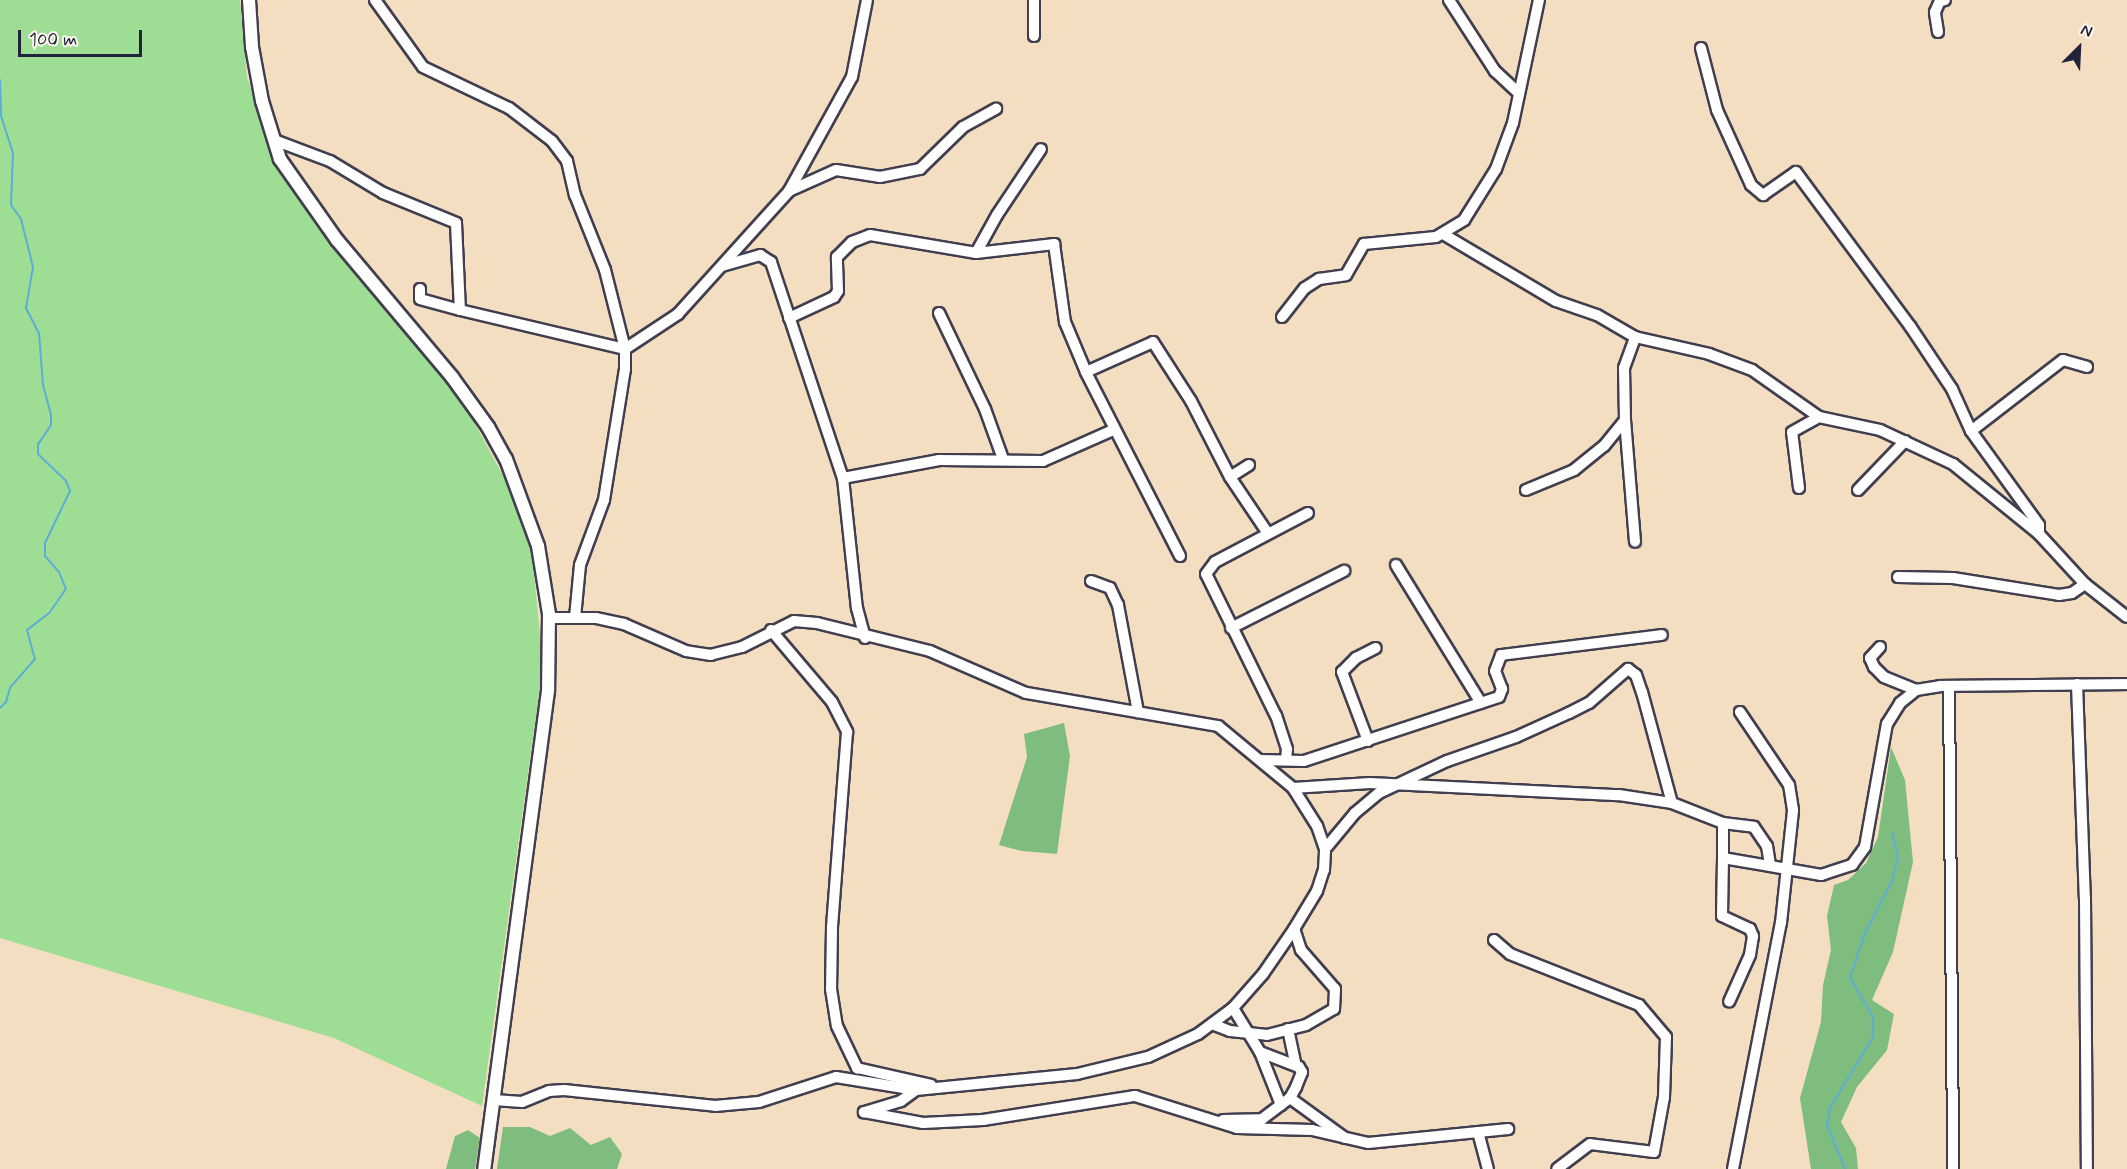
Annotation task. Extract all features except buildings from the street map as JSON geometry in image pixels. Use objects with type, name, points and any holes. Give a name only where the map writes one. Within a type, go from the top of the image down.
[{"type":"street","points":[[249,0],[252,47],[280,159],[337,240],[452,377],[488,427],[506,459],[538,546],[550,618],[548,691],[484,1169]]},
{"type":"street","points":[[375,0],[423,67],[508,108],[552,141],[567,161],[575,195],[614,298],[625,349],[607,484],[580,565],[575,618]]},
{"type":"street","points":[[420,289],[420,299],[625,349],[678,315],[789,191],[852,76],[867,0]]},
{"type":"street","points":[[1034,0],[1034,36]]},
{"type":"street","points":[[1449,0],[1495,71],[1519,93]]},
{"type":"street","points":[[1282,317],[1305,288],[1319,279],[1346,275],[1364,244],[1423,240],[1443,234],[1464,220],[1496,169],[1519,93],[1539,0]]},
{"type":"street","points":[[1938,32],[1935,12],[1940,1],[1945,0]]},
{"type":"street","points":[[1701,48],[1717,110],[1751,185],[1763,195],[1796,172],[1919,340],[1956,397],[1971,431],[2039,525],[2039,534]]},
{"type":"street","points":[[789,191],[836,170],[880,177],[920,169],[963,127],[996,109]]},
{"type":"street","points":[[274,140],[330,160],[383,192],[456,223],[460,310]]},
{"type":"street","points":[[976,253],[997,215],[1041,150]]},
{"type":"street","points":[[1443,234],[1556,301],[1597,315],[1635,337],[1709,354],[1752,370],[1819,417],[1864,425],[1905,441],[1953,464],[2039,534],[2085,584],[2127,617]]},
{"type":"street","points":[[789,318],[834,297],[838,291],[837,257],[852,242],[870,235],[976,253],[1054,244],[1065,322],[1113,430],[1180,556]]},
{"type":"street","points":[[722,266],[766,257],[843,478],[857,608],[864,638]]},
{"type":"street","points":[[939,313],[985,409],[1003,459]]},
{"type":"street","points":[[1635,337],[1624,368],[1625,420],[1635,542]]},
{"type":"street","points":[[1086,372],[1153,342],[1191,401],[1230,477],[1267,532]]},
{"type":"street","points":[[1971,431],[2063,360],[2087,367]]},
{"type":"street","points":[[1799,488],[1792,432],[1819,417]]},
{"type":"street","points":[[1526,490],[1574,470],[1604,446],[1625,420]]},
{"type":"street","points":[[843,478],[939,460],[987,463],[1003,459],[1043,461],[1113,430]]},
{"type":"street","points":[[1858,490],[1905,441]]},
{"type":"street","points":[[1230,477],[1249,465]]},
{"type":"street","points":[[1286,760],[1286,742],[1276,716],[1209,583],[1208,569],[1267,532],[1308,513]]},
{"type":"street","points":[[1396,566],[1481,703]]},
{"type":"street","points":[[1231,628],[1344,571]]},
{"type":"street","points":[[1898,578],[1953,579],[2059,595],[2072,593],[2085,584]]},
{"type":"street","points":[[1091,581],[1110,588],[1118,604],[1138,712]]},
{"type":"street","points":[[494,1100],[522,1102],[549,1091],[564,1090],[715,1106],[759,1102],[836,1077],[916,1090],[1077,1074],[1148,1057],[1212,1024],[1233,1008],[1263,974],[1294,929],[1317,891],[1324,870],[1325,849],[1317,826],[1293,788],[1218,726],[1026,693],[930,651],[864,638],[817,623],[794,621],[771,630],[742,647],[711,655],[686,651],[624,624],[575,618],[550,618]]},
{"type":"street","points":[[771,630],[832,702],[847,732],[832,928],[831,989],[837,1026],[857,1068],[939,1087]]},
{"type":"street","points":[[1260,760],[1304,761],[1481,703],[1502,693],[1495,670],[1501,655],[1662,635]]},
{"type":"street","points":[[1880,647],[1870,658],[1874,667],[1884,677],[1916,690],[1949,686],[2127,684]]},
{"type":"street","points":[[1368,741],[1342,672],[1356,658],[1376,648]]},
{"type":"street","points":[[1325,849],[1361,806],[1394,784],[1569,713],[1589,703],[1628,669],[1636,675],[1642,692],[1672,803]]},
{"type":"street","points":[[2078,684],[2085,898],[2087,1169]]},
{"type":"street","points":[[1949,686],[1953,1169]]},
{"type":"street","points":[[1723,858],[1821,875],[1852,865],[1858,856],[1871,819],[1887,724],[1900,703],[1916,690]]},
{"type":"street","points":[[1733,1169],[1790,870],[1793,810],[1789,785],[1740,712]]},
{"type":"street","points":[[1293,788],[1394,784],[1619,795],[1672,803],[1723,823],[1758,829],[1767,846],[1770,866]]},
{"type":"street","points":[[1723,823],[1722,916],[1750,929],[1753,936],[1750,955],[1729,1002]]},
{"type":"street","points":[[1212,1024],[1251,1035],[1288,1029],[1330,1014],[1338,998],[1301,950],[1294,929]]},
{"type":"street","points":[[1494,940],[1510,954],[1639,1005],[1666,1037],[1664,1097],[1654,1152],[1590,1144],[1557,1169]]},
{"type":"street","points":[[1233,1008],[1260,1052],[1281,1106]]},
{"type":"street","points":[[1211,1120],[1262,1119],[1290,1098],[1302,1072],[1295,1063],[1288,1029]]},
{"type":"street","points":[[1260,1052],[1295,1063]]},
{"type":"street","points":[[916,1090],[902,1101],[865,1109],[864,1112],[897,1121],[923,1123],[983,1120],[1135,1096],[1252,1131],[1300,1129],[1368,1143],[1508,1129]]},
{"type":"street","points":[[1290,1098],[1347,1139]]},
{"type":"street","points":[[1478,1132],[1488,1169]]},
{"type":"green space","points":[[0,0],[240,0],[247,77],[276,163],[302,204],[466,407],[509,487],[532,554],[543,665],[482,1106],[334,1038],[0,938]]},
{"type":"green space","points":[[1064,723],[1070,756],[1057,854],[1022,851],[999,845],[1027,757],[1024,734]]},
{"type":"green space","points":[[1891,747],[1905,780],[1913,862],[1893,952],[1872,1000],[1894,1014],[1887,1050],[1857,1087],[1841,1122],[1856,1148],[1858,1169],[1811,1169],[1800,1098],[1821,1022],[1823,985],[1831,950],[1827,916],[1834,885],[1848,880],[1866,863],[1878,837]]},
{"type":"green space","points":[[503,1127],[530,1127],[550,1136],[570,1128],[591,1145],[610,1137],[622,1154],[617,1169],[497,1169]]},
{"type":"green space","points":[[468,1130],[480,1138],[475,1169],[446,1169],[455,1136]]},
{"type":"waterway","points":[[0,80],[1,116],[13,153],[11,205],[21,219],[33,267],[26,308],[39,333],[43,385],[51,415],[51,425],[38,444],[38,454],[66,481],[70,491],[45,543],[45,556],[59,572],[66,589],[49,613],[27,630],[35,659],[10,688],[6,702],[0,708]]},
{"type":"waterway","points":[[1845,1169],[1827,1125],[1830,1108],[1873,1037],[1873,1017],[1850,978],[1865,933],[1892,881],[1898,857],[1892,833]]}]
